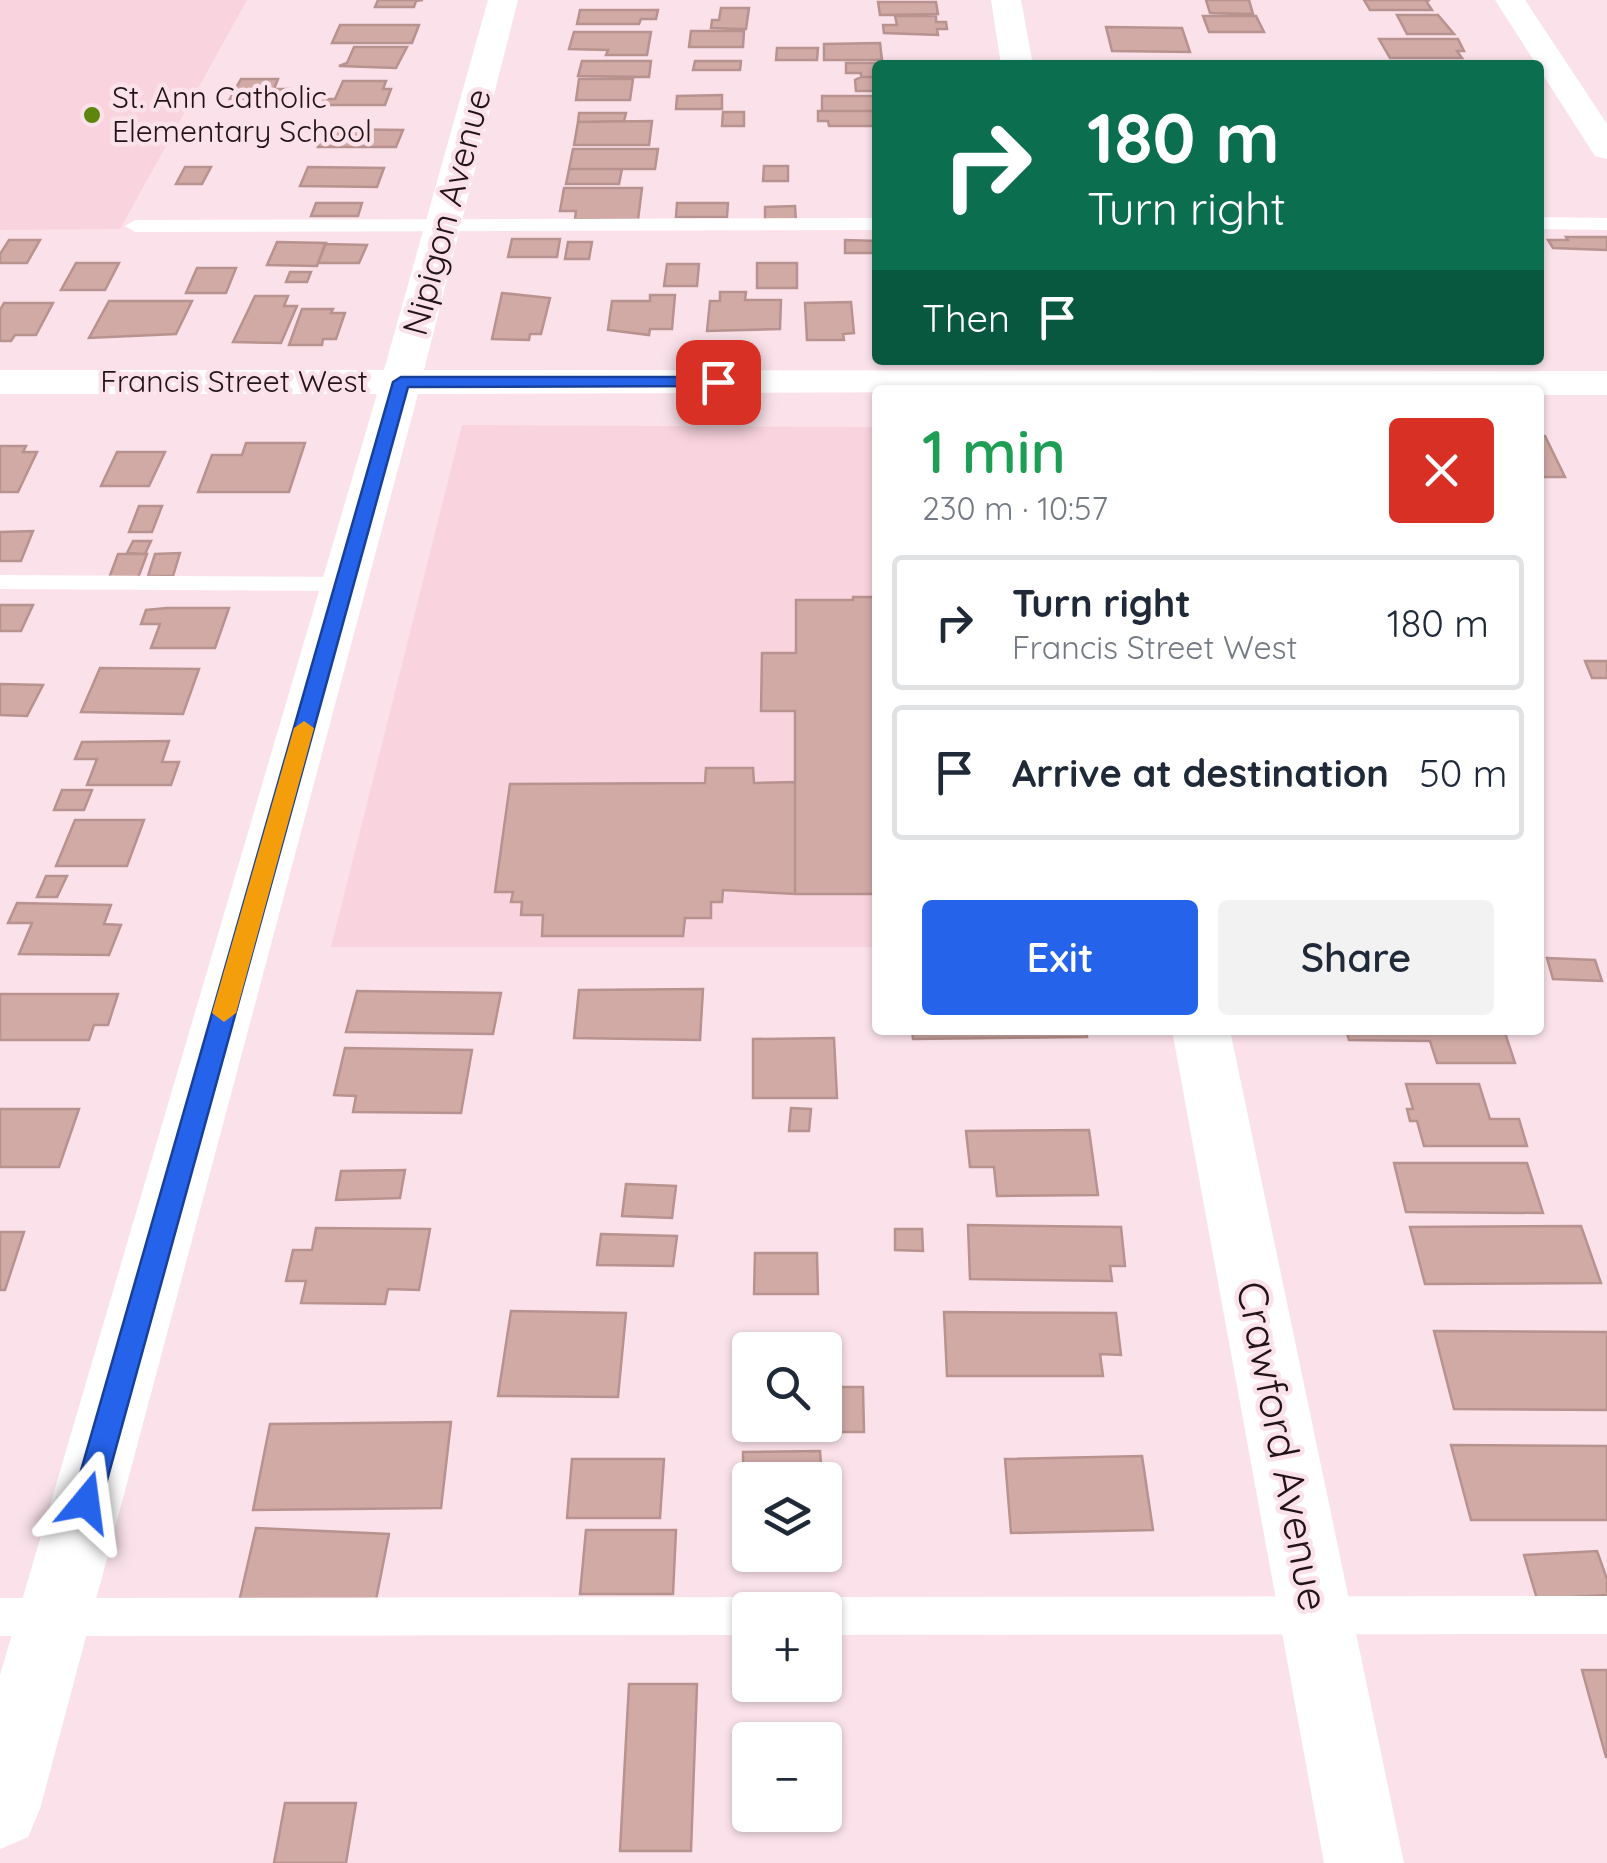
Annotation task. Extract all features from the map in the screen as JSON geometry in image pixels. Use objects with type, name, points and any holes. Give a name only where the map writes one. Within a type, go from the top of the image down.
[{"type":"street","name":"Nipigon Avenue","points":[[0,1810],[345,584],[503,0]]},
{"type":"street","points":[[1006,0],[1017,60]]},
{"type":"street","points":[[1510,0],[1607,148]]},
{"type":"street","name":"Francis Street West","points":[[0,382],[1074,377],[1607,383]]},
{"type":"street","name":"Crawford Avenue","points":[[1202,1035],[1364,1863]]},
{"type":"lane","points":[[135,226],[872,224]]},
{"type":"lane","points":[[1544,224],[1607,224]]},
{"type":"lane","points":[[0,582],[345,584]]},
{"type":"lane","points":[[842,1616],[1607,1615]]},
{"type":"lane","points":[[0,1618],[732,1616]]},
{"type":"shaded area","name":"St. Ann Catholic Elementary School","points":[[0,0],[247,0],[120,229],[0,230]]},
{"type":"shaded area","points":[[462,425],[872,427],[872,947],[331,947]]},
{"type":"building","points":[[378,0],[423,0],[416,1],[414,7],[375,7]]},
{"type":"building","points":[[1206,0],[1249,0],[1253,14],[1210,13]]},
{"type":"building","points":[[1364,0],[1430,0],[1426,1],[1432,10],[1370,10]]},
{"type":"building","points":[[878,2],[936,2],[938,14],[880,15]]},
{"type":"building","points":[[721,8],[749,8],[746,29],[711,28],[712,20],[719,20]]},
{"type":"building","points":[[580,10],[658,10],[656,19],[641,19],[639,24],[577,24]]},
{"type":"building","points":[[1397,15],[1438,15],[1454,34],[1407,34]]},
{"type":"building","points":[[895,16],[936,16],[936,22],[946,22],[947,29],[937,29],[938,35],[884,33],[883,25],[897,25]]},
{"type":"building","points":[[1203,16],[1256,16],[1264,32],[1209,32]]},
{"type":"building","points":[[340,25],[419,25],[412,43],[332,43]]},
{"type":"building","points":[[1106,27],[1182,28],[1190,52],[1112,51]]},
{"type":"building","points":[[691,31],[744,31],[743,47],[689,47]]},
{"type":"building","points":[[574,32],[651,32],[647,55],[606,55],[608,50],[569,49]]},
{"type":"building","points":[[1379,39],[1458,39],[1464,51],[1457,51],[1462,58],[1390,58]]},
{"type":"building","points":[[880,43],[882,60],[824,60],[824,44]]},
{"type":"building","points":[[354,47],[407,47],[396,68],[339,66],[347,63]]},
{"type":"building","points":[[777,48],[818,48],[817,60],[776,60]]},
{"type":"building","points":[[582,61],[651,61],[649,77],[578,76]]},
{"type":"building","points":[[695,61],[741,61],[740,70],[693,70]]},
{"type":"building","points":[[846,63],[872,63],[872,77],[846,73]]},
{"type":"building","points":[[872,77],[872,91],[856,91],[855,80]]},
{"type":"building","points":[[241,79],[278,79],[274,89],[289,89],[284,98],[230,99]]},
{"type":"building","points":[[579,79],[633,79],[630,100],[576,100]]},
{"type":"building","points":[[343,81],[386,81],[383,89],[391,89],[385,105],[322,105],[324,99],[335,99]]},
{"type":"building","points":[[722,95],[722,109],[676,109],[677,96]]},
{"type":"building","points":[[822,96],[872,96],[872,111],[822,111]]},
{"type":"building","points":[[818,111],[872,111],[872,126],[829,126],[828,121],[818,121]]},
{"type":"building","points":[[723,112],[744,112],[744,126],[722,126]]},
{"type":"building","points":[[579,113],[626,113],[624,121],[578,122]]},
{"type":"building","points":[[652,121],[649,145],[574,145],[578,122]]},
{"type":"building","points":[[326,129],[403,130],[396,147],[318,147],[320,142],[308,142],[312,134],[324,134]]},
{"type":"building","points":[[573,149],[658,149],[655,169],[569,169]]},
{"type":"building","points":[[764,166],[788,166],[788,181],[763,181]]},
{"type":"building","points":[[185,167],[211,167],[202,184],[176,184]]},
{"type":"building","points":[[308,167],[384,168],[377,187],[300,186]]},
{"type":"building","points":[[569,169],[622,169],[619,184],[566,184]]},
{"type":"building","points":[[564,188],[642,188],[638,220],[575,219],[576,211],[560,211]]},
{"type":"building","points":[[316,203],[362,203],[358,216],[311,216]]},
{"type":"building","points":[[677,203],[728,203],[727,217],[676,217]]},
{"type":"building","points":[[795,206],[796,222],[765,222],[765,207]]},
{"type":"building","points":[[1566,237],[1607,237],[1607,250],[1553,248],[1548,240],[1568,240]]},
{"type":"building","points":[[512,239],[560,239],[557,257],[508,257]]},
{"type":"building","points":[[9,240],[40,240],[27,263],[0,263],[0,254]]},
{"type":"building","points":[[845,240],[872,241],[872,253],[845,253]]},
{"type":"building","points":[[277,242],[326,243],[317,266],[267,265]]},
{"type":"building","points":[[568,242],[592,242],[589,259],[565,259]]},
{"type":"building","points":[[325,244],[367,245],[359,263],[318,263]]},
{"type":"building","points":[[76,263],[119,263],[105,290],[61,290]]},
{"type":"building","points":[[757,263],[797,263],[797,288],[757,288]]},
{"type":"building","points":[[667,264],[699,264],[697,286],[664,286]]},
{"type":"building","points":[[197,268],[236,268],[226,293],[186,293]]},
{"type":"building","points":[[290,272],[311,272],[307,282],[286,282]]},
{"type":"building","points":[[720,292],[746,292],[745,300],[781,300],[780,329],[707,331],[710,301],[720,301]]},
{"type":"building","points":[[502,293],[550,298],[541,334],[530,334],[529,340],[492,339]]},
{"type":"building","points":[[650,295],[675,295],[672,329],[650,329],[649,335],[608,330],[612,301],[650,301]]},
{"type":"building","points":[[255,296],[288,296],[284,306],[297,306],[281,343],[233,342]]},
{"type":"building","points":[[109,301],[192,301],[176,334],[89,338]]},
{"type":"building","points":[[851,302],[854,333],[843,334],[844,340],[807,340],[805,303]]},
{"type":"building","points":[[4,303],[53,303],[36,335],[15,335],[11,341],[0,341],[0,310]]},
{"type":"building","points":[[302,309],[345,313],[336,339],[323,339],[322,345],[289,345]]},
{"type":"building","points":[[1544,436],[1545,436],[1565,477],[1544,477]]},
{"type":"building","points":[[246,443],[305,443],[289,492],[198,492],[212,455],[242,455]]},
{"type":"building","points":[[0,446],[26,446],[23,452],[37,452],[18,492],[0,492]]},
{"type":"building","points":[[117,452],[165,452],[149,486],[101,486]]},
{"type":"building","points":[[139,506],[162,506],[152,532],[129,532]]},
{"type":"building","points":[[33,531],[21,561],[0,561],[0,532]]},
{"type":"building","points":[[133,541],[151,541],[145,554],[127,553]]},
{"type":"building","points":[[180,553],[173,576],[148,576],[155,554]]},
{"type":"building","points":[[118,554],[147,554],[138,578],[109,578]]},
{"type":"building","points":[[872,597],[872,894],[795,894],[795,711],[761,711],[762,653],[796,653],[796,600]]},
{"type":"building","points":[[0,605],[33,605],[21,631],[0,631]]},
{"type":"building","points":[[229,608],[215,648],[151,648],[160,624],[141,624],[146,610]]},
{"type":"building","points":[[1585,661],[1607,661],[1607,678],[1592,678]]},
{"type":"building","points":[[100,668],[199,669],[183,714],[81,712]]},
{"type":"building","points":[[0,684],[43,685],[27,716],[0,715]]},
{"type":"building","points":[[169,741],[162,762],[179,762],[171,785],[87,785],[97,759],[75,759],[82,742]]},
{"type":"building","points":[[706,768],[753,768],[754,783],[795,782],[795,894],[723,890],[722,902],[711,902],[711,918],[685,918],[683,936],[542,936],[543,915],[521,915],[522,902],[511,902],[513,892],[495,892],[510,784],[705,783]]},
{"type":"building","points":[[62,790],[92,790],[84,810],[54,810]]},
{"type":"building","points":[[75,820],[144,820],[127,866],[56,866]]},
{"type":"building","points":[[46,876],[67,876],[57,897],[37,897]]},
{"type":"building","points":[[17,903],[111,905],[104,924],[121,925],[109,955],[19,954],[32,923],[8,923]]},
{"type":"building","points":[[1547,958],[1595,960],[1602,981],[1553,979]]},
{"type":"building","points":[[703,989],[700,1040],[574,1038],[579,990]]},
{"type":"building","points":[[357,991],[501,993],[493,1034],[346,1032]]},
{"type":"building","points":[[0,994],[118,994],[108,1025],[94,1025],[89,1040],[0,1040]]},
{"type":"building","points":[[913,1035],[1087,1037],[913,1039]]},
{"type":"building","points":[[1348,1035],[1506,1035],[1515,1063],[1437,1063],[1430,1041],[1349,1040]]},
{"type":"building","points":[[834,1038],[837,1098],[753,1098],[753,1039]]},
{"type":"building","points":[[345,1048],[472,1050],[461,1113],[353,1112],[356,1096],[334,1095]]},
{"type":"building","points":[[1406,1084],[1479,1084],[1490,1119],[1519,1119],[1527,1146],[1424,1146],[1417,1121],[1410,1121],[1407,1109],[1413,1109]]},
{"type":"building","points":[[791,1108],[811,1109],[809,1131],[789,1131]]},
{"type":"building","points":[[0,1109],[79,1109],[59,1167],[0,1167]]},
{"type":"building","points":[[1089,1130],[1098,1195],[997,1196],[994,1167],[970,1167],[966,1131]]},
{"type":"building","points":[[1394,1163],[1527,1163],[1543,1213],[1406,1212]]},
{"type":"building","points":[[405,1170],[400,1198],[336,1200],[341,1171]]},
{"type":"building","points":[[626,1184],[676,1186],[672,1218],[622,1216]]},
{"type":"building","points":[[968,1225],[1121,1227],[1125,1266],[1110,1266],[1112,1281],[970,1279]]},
{"type":"building","points":[[1581,1226],[1601,1283],[1425,1284],[1410,1227]]},
{"type":"building","points":[[316,1228],[430,1229],[419,1290],[388,1289],[385,1304],[301,1303],[306,1281],[286,1281],[293,1250],[312,1250]]},
{"type":"building","points":[[895,1229],[922,1229],[923,1251],[895,1250]]},
{"type":"building","points":[[0,1232],[24,1232],[5,1290],[0,1290]]},
{"type":"building","points":[[601,1234],[677,1236],[673,1266],[597,1265]]},
{"type":"building","points":[[755,1253],[817,1253],[818,1294],[754,1294]]},
{"type":"building","points":[[511,1311],[626,1313],[618,1397],[498,1396]]},
{"type":"building","points":[[944,1312],[1116,1313],[1121,1355],[1100,1354],[1103,1376],[947,1376]]},
{"type":"building","points":[[1434,1331],[1607,1332],[1607,1410],[1454,1409]]},
{"type":"building","points":[[842,1387],[863,1387],[864,1432],[842,1432]]},
{"type":"building","points":[[451,1422],[441,1508],[253,1510],[270,1424]]},
{"type":"building","points":[[1451,1445],[1607,1446],[1607,1520],[1471,1520]]},
{"type":"building","points":[[820,1451],[821,1462],[743,1462],[743,1452]]},
{"type":"building","points":[[1142,1456],[1153,1530],[1011,1533],[1005,1459]]},
{"type":"building","points":[[572,1459],[664,1459],[660,1518],[567,1518]]},
{"type":"building","points":[[256,1528],[389,1534],[376,1600],[239,1602]]},
{"type":"building","points":[[586,1530],[676,1530],[673,1594],[580,1594]]},
{"type":"building","points":[[1597,1551],[1607,1579],[1607,1595],[1537,1599],[1524,1555]]},
{"type":"building","points":[[1582,1670],[1607,1670],[1607,1757],[1606,1757]]},
{"type":"building","points":[[629,1684],[697,1684],[691,1851],[620,1851]]},
{"type":"building","points":[[285,1803],[356,1803],[346,1863],[274,1863]]},
{"type":"slow traffic","points":[[224,1013],[304,728]]},
{"type":"place","name":"St. Ann Catholic Elementary School","points":[[92,115]]},
{"type":"route","points":[[86,1502],[401,382],[718,382]]}]
